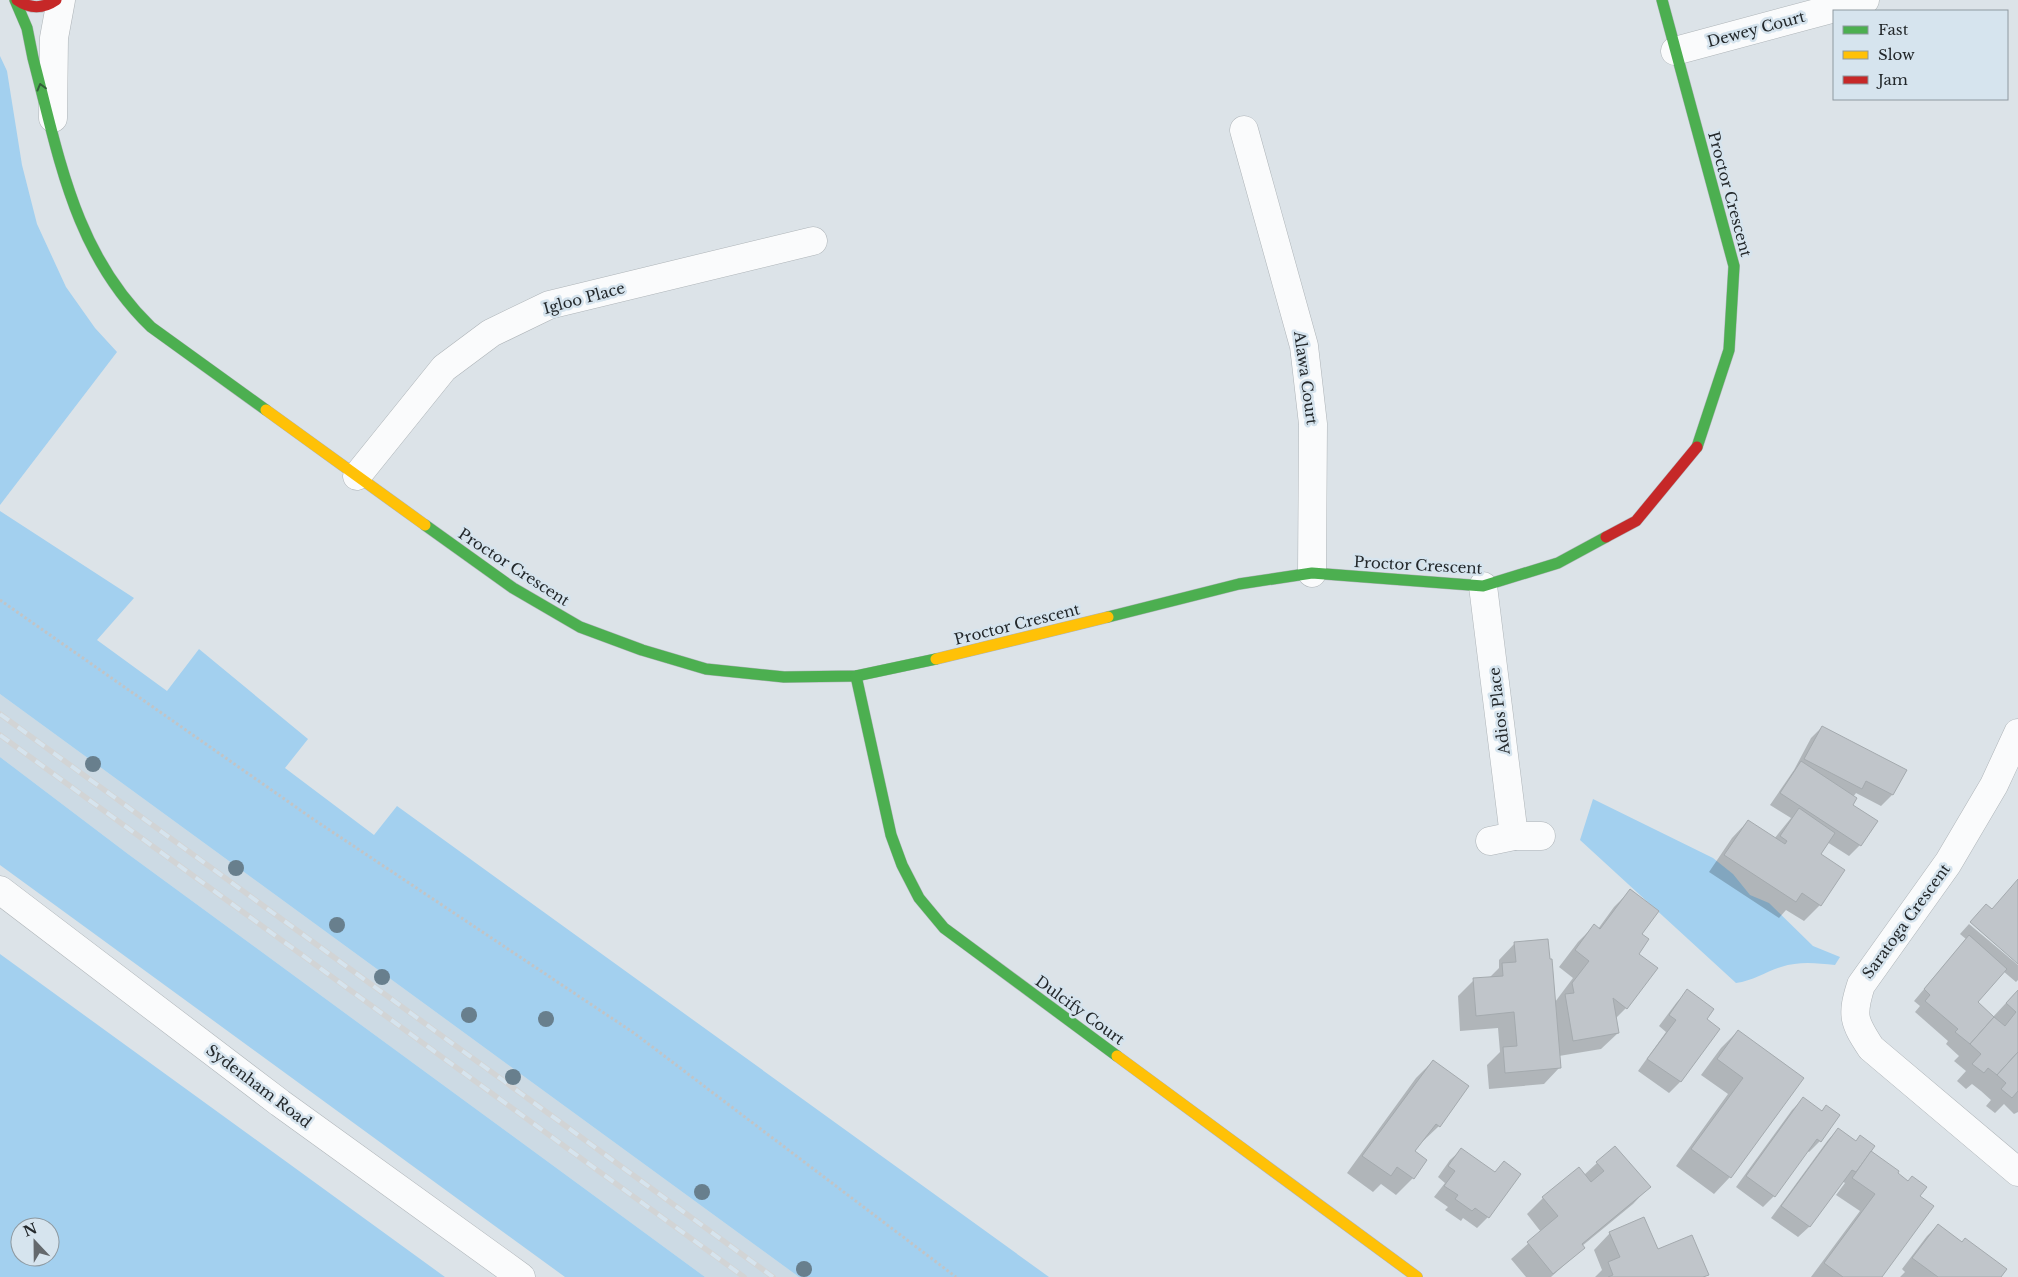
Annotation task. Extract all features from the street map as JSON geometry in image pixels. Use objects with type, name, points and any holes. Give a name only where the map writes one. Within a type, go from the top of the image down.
[{"type":"street","points":[[16,0],[28,6],[37,7],[47,6],[56,0]]},
{"type":"street","name":"Proctor Crescent","points":[[16,0],[32,42],[33,58],[54,134],[64,180],[82,229],[116,288],[136,314],[514,588],[580,626],[642,650],[706,669],[784,678],[856,676],[965,654],[1239,584],[1312,573],[1483,586],[1558,563],[1636,521],[1699,444],[1729,350],[1734,266],[1662,0]]},
{"type":"street","points":[[54,134],[54,38],[61,0]]},
{"type":"street","name":"Dewey Court","points":[[1675,51],[1865,0]]},
{"type":"street","name":"Alawa Court","points":[[1244,130],[1304,346],[1314,424],[1312,573]]},
{"type":"street","name":"Igloo Place","points":[[357,476],[444,368],[491,333],[549,305],[813,240]]},
{"type":"street","name":"Adios Place","points":[[1483,586],[1502,838],[1541,836]]},
{"type":"street","name":"Dulcify Court","points":[[856,676],[890,835],[902,865],[920,898],[944,928],[1417,1277]]},
{"type":"street","name":"Saratoga Crescent","points":[[2018,733],[1994,785],[1948,863],[1861,985],[1855,1002],[1856,1025],[1871,1048],[2018,1172]]},
{"type":"street","name":"Sydenham Road","points":[[0,890],[280,1103],[521,1277]]},
{"type":"path","points":[[0,600],[313,819],[634,1034],[956,1277]]},
{"type":"shaded area","points":[[0,56],[7,71],[22,165],[37,224],[66,287],[95,328],[117,352],[0,505]]},
{"type":"shaded area","points":[[0,511],[134,598],[97,640],[167,691],[199,649],[308,739],[285,768],[374,835],[397,806],[1049,1277],[799,1277],[0,694]]},
{"type":"shaded area","points":[[0,694],[799,1277],[705,1277],[128,854],[0,757]]},
{"type":"shaded area","points":[[0,757],[128,854],[705,1277],[565,1277],[0,865]]},
{"type":"shaded area","points":[[1593,799],[1713,858],[1733,874],[1750,895],[1769,903],[1813,946],[1840,957],[1835,965],[1801,963],[1788,965],[1736,983],[1580,840]]},
{"type":"shaded area","points":[[0,954],[445,1277],[0,1277]]},
{"type":"building","points":[[1822,726],[1907,770],[1893,795],[1866,781],[1862,789],[1804,759]]},
{"type":"building","points":[[1801,761],[1857,798],[1853,805],[1878,821],[1861,846],[1780,793]]},
{"type":"building","points":[[1799,808],[1835,833],[1821,854],[1845,870],[1821,906],[1802,893],[1796,902],[1724,855],[1748,820],[1785,844],[1787,841],[1780,836]]},
{"type":"building","points":[[2018,879],[2018,964],[1970,922],[1986,904],[1992,909]]},
{"type":"building","points":[[1630,889],[1659,911],[1642,934],[1649,939],[1639,954],[1658,968],[1627,1009],[1613,998],[1619,1033],[1573,1041],[1565,994],[1574,993],[1572,983],[1589,961],[1575,950],[1594,924],[1600,929]]},
{"type":"building","points":[[1969,935],[2007,969],[1978,1002],[1994,1017],[1970,1044],[1955,1032],[1958,1029],[1925,1001],[1930,995],[1924,989]]},
{"type":"building","points":[[1548,939],[1550,959],[1552,959],[1561,1068],[1505,1073],[1503,1047],[1517,1046],[1514,1012],[1476,1016],[1473,978],[1503,976],[1502,963],[1516,962],[1514,942]]},
{"type":"building","points":[[1687,989],[1714,1009],[1707,1019],[1720,1029],[1681,1082],[1647,1059],[1676,1020],[1669,1015]]},
{"type":"building","points":[[2018,990],[2018,1052],[1997,1075],[1988,1068],[1984,1073],[1972,1064],[1981,1054],[1970,1044],[1994,1017],[2005,1026],[2016,1012],[2006,1003]]},
{"type":"building","points":[[1738,1030],[1804,1078],[1731,1178],[1691,1149],[1743,1078],[1717,1059]]},
{"type":"building","points":[[2018,1052],[2018,1091],[2012,1098],[2001,1089],[2006,1083],[1997,1075]]},
{"type":"building","points":[[1433,1060],[1469,1086],[1440,1127],[1436,1124],[1415,1151],[1427,1160],[1414,1179],[1397,1167],[1391,1176],[1362,1156]]},
{"type":"building","points":[[1803,1097],[1822,1111],[1826,1105],[1840,1115],[1821,1142],[1817,1139],[1775,1197],[1746,1176]]},
{"type":"building","points":[[1838,1128],[1856,1141],[1860,1135],[1875,1146],[1856,1172],[1852,1170],[1810,1227],[1781,1206]]},
{"type":"building","points":[[1615,1146],[1651,1187],[1582,1244],[1585,1248],[1553,1274],[1527,1242],[1558,1216],[1542,1197],[1579,1167],[1591,1182],[1604,1171],[1596,1162]]},
{"type":"building","points":[[1461,1148],[1495,1172],[1504,1161],[1521,1174],[1489,1218],[1475,1208],[1472,1211],[1455,1199],[1458,1195],[1444,1186],[1455,1171],[1448,1166]]},
{"type":"building","points":[[1871,1151],[1899,1171],[1898,1173],[1908,1181],[1912,1176],[1927,1187],[1920,1196],[1934,1206],[1882,1277],[1843,1277],[1824,1263],[1875,1194],[1852,1178]]},
{"type":"building","points":[[1644,1217],[1658,1249],[1692,1235],[1709,1275],[1703,1277],[1608,1277],[1613,1275],[1608,1262],[1620,1257],[1609,1232]]},
{"type":"building","points":[[1938,1224],[1962,1242],[1965,1238],[2007,1269],[2001,1277],[1938,1277],[1912,1258]]},
{"type":"railway","points":[[0,714],[773,1277]]},
{"type":"railway","points":[[0,735],[744,1277]]},
{"type":"traffic: fast","points":[[15,0],[27,28],[61,167],[87,235],[104,268],[125,298],[151,327],[266,410]]},
{"type":"traffic: fast","points":[[1662,0],[1734,266],[1729,350],[1697,447]]},
{"type":"traffic: fast","points":[[425,525],[513,588],[580,627],[642,650],[706,669],[784,677],[856,676],[936,659]]},
{"type":"traffic: fast","points":[[1108,617],[1239,584],[1312,573],[1483,586],[1558,563],[1606,537]]},
{"type":"traffic: fast","points":[[856,676],[891,835],[902,865],[919,898],[944,928],[1117,1056]]},
{"type":"traffic: slow","points":[[266,410],[425,525]]},
{"type":"traffic: slow","points":[[936,659],[1108,617]]},
{"type":"traffic: slow","points":[[1117,1056],[1417,1277]]},
{"type":"traffic: jam","points":[[17,0],[36,7],[56,0]]},
{"type":"traffic: jam","points":[[1606,537],[1636,521],[1697,447]]}]
